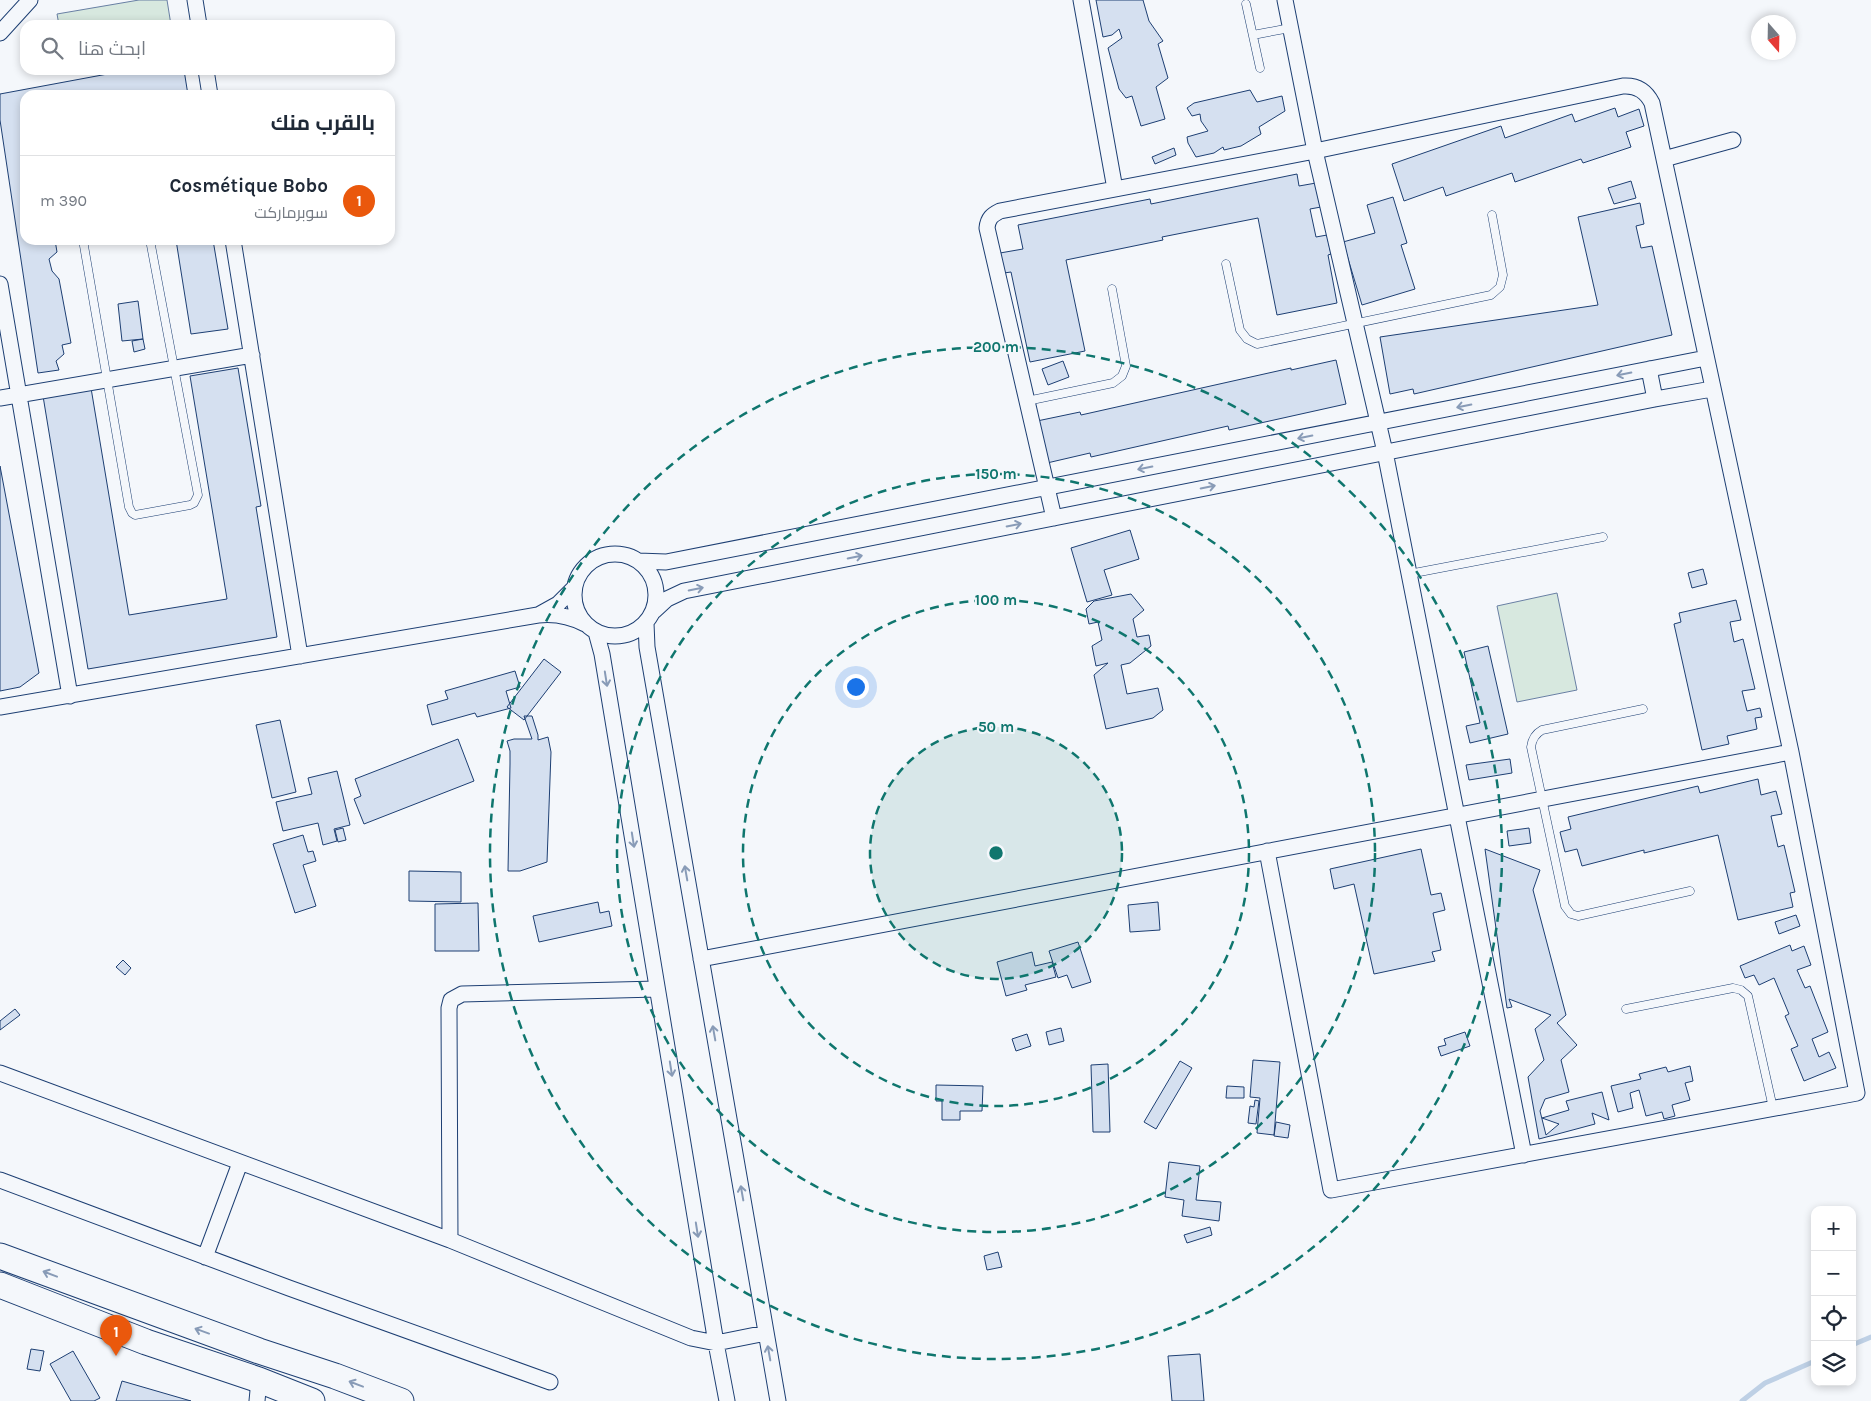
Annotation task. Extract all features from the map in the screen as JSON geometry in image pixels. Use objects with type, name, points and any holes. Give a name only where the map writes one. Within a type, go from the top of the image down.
[{"type":"highway","points":[[0,1256],[401,1401]]},
{"type":"highway","points":[[0,1285],[146,1342],[258,1391],[312,1401]]},
{"type":"street","points":[[0,33],[30,0]]},
{"type":"street","points":[[195,0],[198,20]]},
{"type":"street","points":[[1081,0],[1115,188]]},
{"type":"street","points":[[1285,0],[1315,150],[1385,452],[1524,1155]]},
{"type":"street","points":[[207,75],[209,90]]},
{"type":"street","points":[[1054,518],[987,228],[992,216],[1000,210],[1315,150],[1630,85],[1641,89],[1652,103],[1791,752],[1857,1093],[1331,1190],[1267,851]]},
{"type":"street","points":[[1664,159],[1733,140]]},
{"type":"street","points":[[235,245],[300,656]]},
{"type":"street","points":[[0,284],[70,696]]},
{"type":"street","points":[[0,398],[252,355]]},
{"type":"street","points":[[638,561],[666,562],[1706,358]]},
{"type":"street","points":[[1649,369],[1655,399]]},
{"type":"street","points":[[0,707],[538,615],[558,614],[568,616],[609,636],[622,636],[635,632],[667,599],[684,591],[1712,389]]},
{"type":"street","points":[[727,1401],[602,654],[590,628],[578,614],[574,601],[574,588],[579,575],[588,565],[599,558],[612,554],[626,555],[638,561],[648,570],[655,583],[657,597],[650,617],[647,647],[778,1401]]},
{"type":"street","points":[[538,615],[558,604],[574,588]]},
{"type":"street","points":[[701,959],[1791,752]]},
{"type":"street","points":[[450,1240],[449,1008],[451,1000],[462,994],[657,989]]},
{"type":"street","points":[[0,1073],[240,1164],[450,1240],[680,1334],[716,1343],[766,1333]]},
{"type":"street","points":[[206,1257],[240,1164]]},
{"type":"street","points":[[0,1180],[550,1382]]},
{"type":"lane","points":[[1246,4],[1260,68]]},
{"type":"lane","points":[[1253,35],[1290,28]]},
{"type":"lane","points":[[1226,264],[1240,330],[1251,342],[1256,344],[1485,297],[1496,292],[1503,281],[1503,275],[1492,215]]},
{"type":"lane","points":[[83,245],[128,507],[132,513],[139,514],[190,505],[194,503],[198,495],[151,245]]},
{"type":"lane","points":[[1027,401],[1113,382],[1122,376],[1126,366],[1112,290]]},
{"type":"lane","points":[[1409,574],[1603,537]]},
{"type":"lane","points":[[1643,709],[1546,729],[1538,733],[1532,741],[1531,747],[1565,906],[1571,914],[1578,916],[1690,891]]},
{"type":"lane","points":[[1626,1009],[1733,988],[1745,992],[1748,996],[1773,1108]]},
{"type":"shaded area","points":[[139,0],[167,0],[170,20],[58,20],[57,14]]},
{"type":"shaded area","points":[[1557,593],[1577,690],[1517,702],[1497,606]]},
{"type":"building","points":[[1096,0],[1143,0],[1149,21],[1163,41],[1158,44],[1168,78],[1156,87],[1165,119],[1141,126],[1132,96],[1126,98],[1119,89],[1108,48],[1122,38],[1119,29],[1112,35],[1103,37]]},
{"type":"building","points":[[102,75],[185,75],[187,90],[22,90]]},
{"type":"building","points":[[20,90],[20,245],[56,245],[57,252],[49,259],[52,271],[59,279],[71,343],[62,345],[64,354],[56,361],[59,370],[38,373],[0,120],[0,94]]},
{"type":"building","points":[[1250,90],[1257,102],[1282,96],[1285,111],[1259,127],[1261,134],[1241,146],[1224,150],[1223,147],[1214,153],[1196,157],[1188,143],[1187,137],[1208,131],[1201,121],[1200,114],[1192,116],[1187,108],[1194,103]]},
{"type":"building","points":[[1615,108],[1618,117],[1639,109],[1644,126],[1626,132],[1631,147],[1583,163],[1581,159],[1515,182],[1512,173],[1446,196],[1443,187],[1404,201],[1392,164],[1501,126],[1505,138],[1572,114],[1575,122]]},
{"type":"building","points":[[1174,148],[1176,155],[1155,164],[1152,157]]},
{"type":"building","points":[[1297,174],[1299,186],[1316,183],[1321,207],[1310,209],[1316,237],[1327,235],[1331,254],[1328,255],[1337,303],[1277,315],[1258,218],[1162,237],[1163,240],[1066,260],[1085,351],[1030,362],[1011,272],[1004,273],[1000,253],[1023,249],[1018,225],[1150,199],[1151,204]]},
{"type":"building","points":[[1631,181],[1636,198],[1614,204],[1608,188]]},
{"type":"building","points":[[1393,197],[1407,243],[1401,245],[1415,289],[1362,305],[1343,242],[1375,233],[1367,205]]},
{"type":"building","points":[[1640,203],[1644,224],[1636,226],[1641,248],[1652,246],[1672,335],[1414,394],[1413,389],[1390,394],[1380,337],[1598,305],[1578,217]]},
{"type":"building","points":[[177,245],[214,245],[228,329],[191,334]]},
{"type":"building","points":[[138,301],[143,339],[122,341],[118,304]]},
{"type":"building","points":[[143,339],[145,349],[134,352],[132,341]]},
{"type":"building","points":[[1336,360],[1346,404],[1229,430],[1228,426],[1091,457],[1090,453],[1047,463],[1037,421],[1080,412],[1081,415],[1291,368],[1291,370]]},
{"type":"building","points":[[1063,361],[1069,377],[1048,385],[1042,369]]},
{"type":"building","points":[[238,368],[261,506],[256,507],[277,637],[88,669],[43,396],[91,388],[129,615],[227,599],[190,376]]},
{"type":"building","points":[[0,466],[39,673],[20,687],[0,691]]},
{"type":"building","points":[[1130,530],[1139,559],[1104,570],[1112,595],[1087,602],[1071,548]]},
{"type":"building","points":[[1703,569],[1707,584],[1692,588],[1688,573]]},
{"type":"building","points":[[1131,594],[1144,610],[1133,619],[1137,637],[1149,635],[1151,646],[1130,663],[1121,665],[1127,694],[1158,688],[1163,710],[1153,718],[1106,729],[1094,675],[1108,663],[1096,666],[1092,646],[1102,640],[1098,622],[1089,624],[1086,609],[1094,601]]},
{"type":"building","points":[[1736,600],[1741,620],[1730,622],[1734,642],[1743,639],[1755,689],[1742,691],[1747,711],[1760,708],[1762,717],[1755,718],[1757,729],[1727,736],[1729,744],[1702,750],[1674,624],[1681,622],[1679,613]]},
{"type":"building","points":[[1488,646],[1508,734],[1470,743],[1466,726],[1480,723],[1464,652]]},
{"type":"building","points":[[544,659],[561,672],[524,720],[507,707]]},
{"type":"building","points":[[515,671],[520,687],[506,691],[511,708],[477,717],[475,713],[432,725],[427,705],[448,699],[445,691]]},
{"type":"building","points":[[524,716],[532,716],[538,740],[548,737],[551,752],[547,862],[520,871],[508,871],[510,751],[507,741],[532,739]]},
{"type":"building","points":[[280,720],[296,792],[272,798],[256,725]]},
{"type":"building","points":[[458,739],[474,781],[364,824],[354,799],[361,796],[355,779]]},
{"type":"building","points":[[1510,759],[1512,773],[1469,780],[1466,765]]},
{"type":"building","points":[[337,771],[350,825],[334,829],[337,841],[323,845],[318,823],[283,831],[276,802],[312,794],[308,778]]},
{"type":"building","points":[[1758,779],[1761,795],[1776,791],[1782,814],[1771,816],[1778,847],[1784,845],[1795,892],[1790,893],[1793,907],[1738,920],[1718,835],[1644,853],[1644,850],[1582,866],[1577,849],[1565,852],[1560,832],[1571,829],[1568,817],[1698,786],[1700,793]]},
{"type":"building","points":[[343,828],[346,840],[338,842],[335,830]]},
{"type":"building","points":[[1529,828],[1531,843],[1509,846],[1507,831]]},
{"type":"building","points":[[303,835],[308,852],[313,851],[316,861],[303,865],[316,906],[295,913],[273,844]]},
{"type":"building","points":[[1421,849],[1431,895],[1441,893],[1445,910],[1433,913],[1441,950],[1432,952],[1435,961],[1374,974],[1354,884],[1334,889],[1330,869]]},
{"type":"building","points":[[1485,849],[1540,870],[1533,890],[1566,1015],[1557,1023],[1577,1045],[1561,1060],[1569,1092],[1545,1099],[1540,1111],[1546,1135],[1559,1124],[1542,1118],[1569,1110],[1566,1101],[1602,1092],[1609,1120],[1592,1113],[1595,1124],[1539,1139],[1528,1077],[1544,1060],[1535,1029],[1551,1015],[1509,999],[1512,1007],[1507,1008]]},
{"type":"building","points":[[409,871],[461,872],[461,902],[409,901]]},
{"type":"building","points":[[598,902],[600,913],[609,911],[612,926],[539,942],[533,916]]},
{"type":"building","points":[[1158,902],[1160,930],[1130,932],[1128,905]]},
{"type":"building","points":[[478,903],[479,951],[435,951],[435,904]]},
{"type":"building","points":[[1796,915],[1800,926],[1779,934],[1775,922]]},
{"type":"building","points":[[1078,942],[1091,982],[1072,988],[1067,975],[1058,978],[1049,951]]},
{"type":"building","points":[[1790,945],[1792,951],[1804,946],[1811,965],[1797,970],[1805,988],[1810,986],[1828,1032],[1812,1039],[1819,1057],[1829,1052],[1836,1068],[1804,1081],[1791,1049],[1798,1046],[1785,1016],[1789,1014],[1774,978],[1759,985],[1754,975],[1745,978],[1740,966]]},
{"type":"building","points":[[1032,952],[1035,966],[1052,962],[1056,977],[1025,985],[1027,990],[1006,996],[997,962]]},
{"type":"building","points":[[123,960],[131,968],[125,975],[116,967]]},
{"type":"building","points":[[15,1009],[20,1015],[0,1030],[0,1021]]},
{"type":"building","points":[[1061,1028],[1064,1041],[1049,1045],[1046,1032]]},
{"type":"building","points":[[1465,1032],[1470,1046],[1441,1056],[1438,1047],[1446,1045],[1444,1039]]},
{"type":"building","points":[[1027,1034],[1031,1046],[1016,1051],[1012,1039]]},
{"type":"building","points":[[1253,1060],[1280,1062],[1274,1135],[1257,1133],[1260,1098],[1250,1097]]},
{"type":"building","points":[[1180,1061],[1192,1068],[1156,1129],[1144,1122]]},
{"type":"building","points":[[1108,1064],[1110,1132],[1093,1132],[1091,1065]]},
{"type":"building","points":[[1690,1066],[1693,1081],[1685,1083],[1690,1100],[1672,1105],[1675,1116],[1664,1119],[1662,1112],[1646,1116],[1639,1090],[1630,1093],[1633,1108],[1618,1112],[1611,1086],[1641,1079],[1639,1074],[1666,1067],[1668,1072]]},
{"type":"building","points":[[936,1085],[983,1086],[982,1111],[960,1111],[960,1120],[942,1120],[942,1101],[936,1101]]},
{"type":"building","points":[[1227,1086],[1244,1087],[1244,1098],[1226,1098]]},
{"type":"building","points":[[1255,1100],[1259,1101],[1256,1124],[1248,1123],[1250,1106],[1254,1107]]},
{"type":"building","points":[[1276,1122],[1290,1125],[1288,1138],[1274,1136]]},
{"type":"building","points":[[1169,1162],[1200,1166],[1196,1200],[1221,1202],[1219,1221],[1182,1216],[1184,1200],[1165,1197]]},
{"type":"building","points":[[1210,1227],[1212,1235],[1187,1243],[1184,1235]]},
{"type":"building","points":[[998,1252],[1002,1267],[987,1270],[984,1256]]},
{"type":"building","points":[[31,1349],[44,1351],[40,1371],[27,1369]]},
{"type":"building","points":[[73,1351],[100,1398],[94,1401],[71,1401],[50,1364]]},
{"type":"building","points":[[1200,1354],[1204,1401],[1172,1401],[1168,1356]]},
{"type":"building","points":[[122,1381],[191,1401],[116,1401]]},
{"type":"waterway","points":[[1856,1343],[1871,1337]]},
{"type":"waterway","points":[[1742,1401],[1765,1383],[1811,1363]]},
{"type":"place","name":"Cosmétique Bobo","points":[[116,1356]]}]
